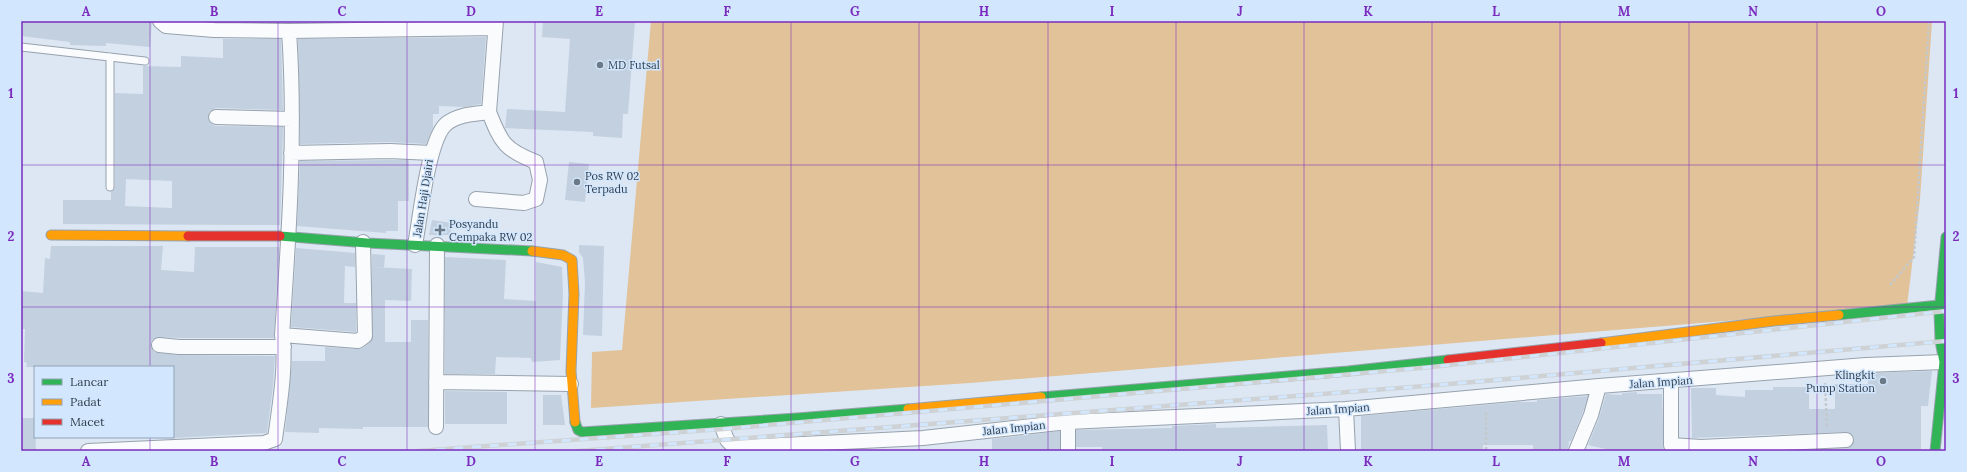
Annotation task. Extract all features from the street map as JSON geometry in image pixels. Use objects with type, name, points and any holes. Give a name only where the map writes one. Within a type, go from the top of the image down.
[{"type":"street","points":[[164,23],[214,30],[274,26],[289,31],[359,26],[495,25],[490,112],[498,135],[514,153],[536,162],[540,180],[536,198],[524,203],[476,199]]},
{"type":"street","points":[[88,451],[152,443],[264,444],[275,439],[283,341],[289,236],[293,88],[289,31]]},
{"type":"street","name":"Jalan Haji Djairi","points":[[415,245],[431,153],[445,125],[458,117],[490,112]]},
{"type":"street","points":[[216,117],[292,119]]},
{"type":"street","points":[[291,153],[390,151],[431,153]]},
{"type":"street","points":[[51,236],[289,236],[415,245],[485,246],[563,255],[572,260],[575,276],[570,353],[571,384],[576,426],[580,431],[721,424],[1348,371],[1580,346],[1774,321],[1940,305]]},
{"type":"street","points":[[1935,451],[1944,362],[1940,342],[1940,305],[1946,237]]},
{"type":"street","points":[[159,345],[179,347],[283,341],[358,341],[365,336],[363,242]]},
{"type":"street","points":[[436,427],[437,245]]},
{"type":"street","name":"Jalan Impian","points":[[735,449],[923,438],[1068,422],[1346,409],[1599,386],[1825,368],[1944,362]]},
{"type":"street","points":[[1671,381],[1671,445],[1701,447],[1846,440]]},
{"type":"street","points":[[436,382],[571,384]]},
{"type":"street","points":[[1576,451],[1591,415],[1599,386]]},
{"type":"street","points":[[1346,409],[1348,451]]},
{"type":"street","points":[[1068,422],[1068,451]]},
{"type":"street","points":[[721,424],[727,440],[735,449]]},
{"type":"lane","points":[[21,47],[145,61]]},
{"type":"lane","points":[[110,57],[110,187]]},
{"type":"path","points":[[1890,285],[1914,257],[1929,21]]},
{"type":"path","points":[[1825,368],[1827,441]]},
{"type":"path","points":[[1485,397],[1486,451]]},
{"type":"shaded area","points":[[651,21],[1932,21],[1920,199],[1907,306],[970,383],[591,408],[592,352],[622,350]]},
{"type":"building","points":[[21,21],[152,21],[150,47],[106,43],[106,46],[70,45],[70,42],[21,36]]},
{"type":"building","points":[[223,21],[392,21],[289,22]]},
{"type":"building","name":"MD Futsal","points":[[543,21],[635,21],[628,114],[623,114],[622,138],[593,136],[593,132],[505,128],[507,109],[565,112],[570,39],[542,37]]},
{"type":"building","points":[[486,37],[481,104],[465,107],[439,106],[439,114],[433,114],[433,128],[426,144],[390,142],[300,144],[298,39]]},
{"type":"building","points":[[223,39],[281,39],[283,110],[216,108],[209,112],[208,117],[211,124],[216,126],[283,127],[280,225],[63,224],[63,200],[111,200],[111,192],[115,187],[115,93],[143,94],[143,66],[181,67],[181,56],[223,58]],"holes":[[[126,179],[172,181],[172,208],[125,206]]]},
{"type":"building","points":[[409,160],[409,201],[398,201],[398,231],[386,231],[386,233],[297,226],[300,161]]},
{"type":"building","name":"Pos RW 02 Terpadu","points":[[569,162],[589,164],[585,202],[565,200]]},
{"type":"building","name":"Posyandu Cempaka RW 02","points":[[432,220],[452,223],[450,235],[429,235]]},
{"type":"building","points":[[579,245],[604,246],[602,336],[583,335],[585,282],[583,258],[579,252]]},
{"type":"building","points":[[51,246],[163,246],[161,270],[194,272],[195,247],[279,247],[274,338],[159,337],[152,340],[151,345],[154,352],[178,355],[275,356],[267,433],[174,438],[174,366],[26,367],[27,363],[24,362],[25,329],[21,329],[21,291],[43,293],[45,258],[50,259]]},
{"type":"building","points":[[296,248],[355,253],[355,267],[345,266],[344,303],[356,303],[356,332],[291,327]]},
{"type":"building","points":[[372,254],[385,255],[384,268],[372,267]]},
{"type":"building","points":[[445,257],[506,260],[504,299],[536,301],[536,262],[562,267],[563,294],[560,360],[532,362],[531,358],[496,357],[495,374],[445,374]]},
{"type":"building","points":[[372,267],[412,269],[411,301],[385,300],[385,342],[411,342],[411,320],[428,320],[428,427],[363,427],[363,429],[319,428],[319,433],[285,432],[292,361],[325,361],[325,347],[358,349],[363,348],[372,340]]},
{"type":"building","points":[[1932,371],[1928,406],[1921,406],[1921,451],[1794,451],[1850,447],[1854,439],[1850,433],[1846,432],[1692,438],[1691,388],[1716,388],[1716,395],[1745,397],[1745,390],[1773,390],[1773,387],[1809,387],[1809,409],[1835,409],[1835,384],[1868,384],[1868,373]]},
{"type":"building","points":[[445,391],[507,392],[507,424],[445,424]]},
{"type":"building","points":[[1637,392],[1637,394],[1662,394],[1664,451],[1614,451],[1588,445],[1599,418],[1606,394],[1622,395],[1622,393]]},
{"type":"building","points":[[543,395],[561,395],[565,425],[543,425]]},
{"type":"building","points":[[1588,396],[1571,441],[1569,441],[1568,451],[1533,451],[1533,445],[1483,445],[1483,451],[1361,451],[1361,416],[1518,402],[1537,402],[1537,400]]},
{"type":"building","points":[[21,418],[34,418],[34,438],[36,438],[36,451],[21,451]]},
{"type":"building","points":[[1216,424],[1216,428],[1327,425],[1328,451],[1102,451],[1102,447],[1076,447],[1076,430],[1172,428],[1172,426]]},
{"type":"building","points":[[1060,431],[1060,451],[992,451],[992,439]]},
{"type":"railway","points":[[418,451],[723,429],[1432,367],[1946,311]]},
{"type":"railway","points":[[578,451],[1438,385],[1946,341]]},
{"type":"traffic: fast","points":[[280,236],[367,243],[532,251]]},
{"type":"traffic: fast","points":[[1935,451],[1944,362],[1940,341],[1939,312],[1946,237]]},
{"type":"traffic: fast","points":[[1839,315],[1940,305]]},
{"type":"traffic: fast","points":[[1041,397],[1348,371],[1448,360]]},
{"type":"traffic: fast","points":[[575,422],[578,430],[582,432],[908,409]]},
{"type":"traffic: slow","points":[[51,235],[188,236]]},
{"type":"traffic: slow","points":[[532,251],[563,255],[572,260],[574,294],[571,371],[575,422]]},
{"type":"traffic: slow","points":[[1601,343],[1774,321],[1839,315]]},
{"type":"traffic: slow","points":[[908,409],[1041,397]]},
{"type":"traffic: jam","points":[[188,236],[280,236]]},
{"type":"traffic: jam","points":[[1448,360],[1601,343]]},
{"type":"place","name":"MD Futsal","points":[[600,65]]},
{"type":"place","name":"Pos RW 02 Terpadu","points":[[577,182]]},
{"type":"place","name":"Posyandu Cempaka RW 02","points":[[440,230]]},
{"type":"place","name":"Klingkit Pump Station","points":[[1883,381]]}]
